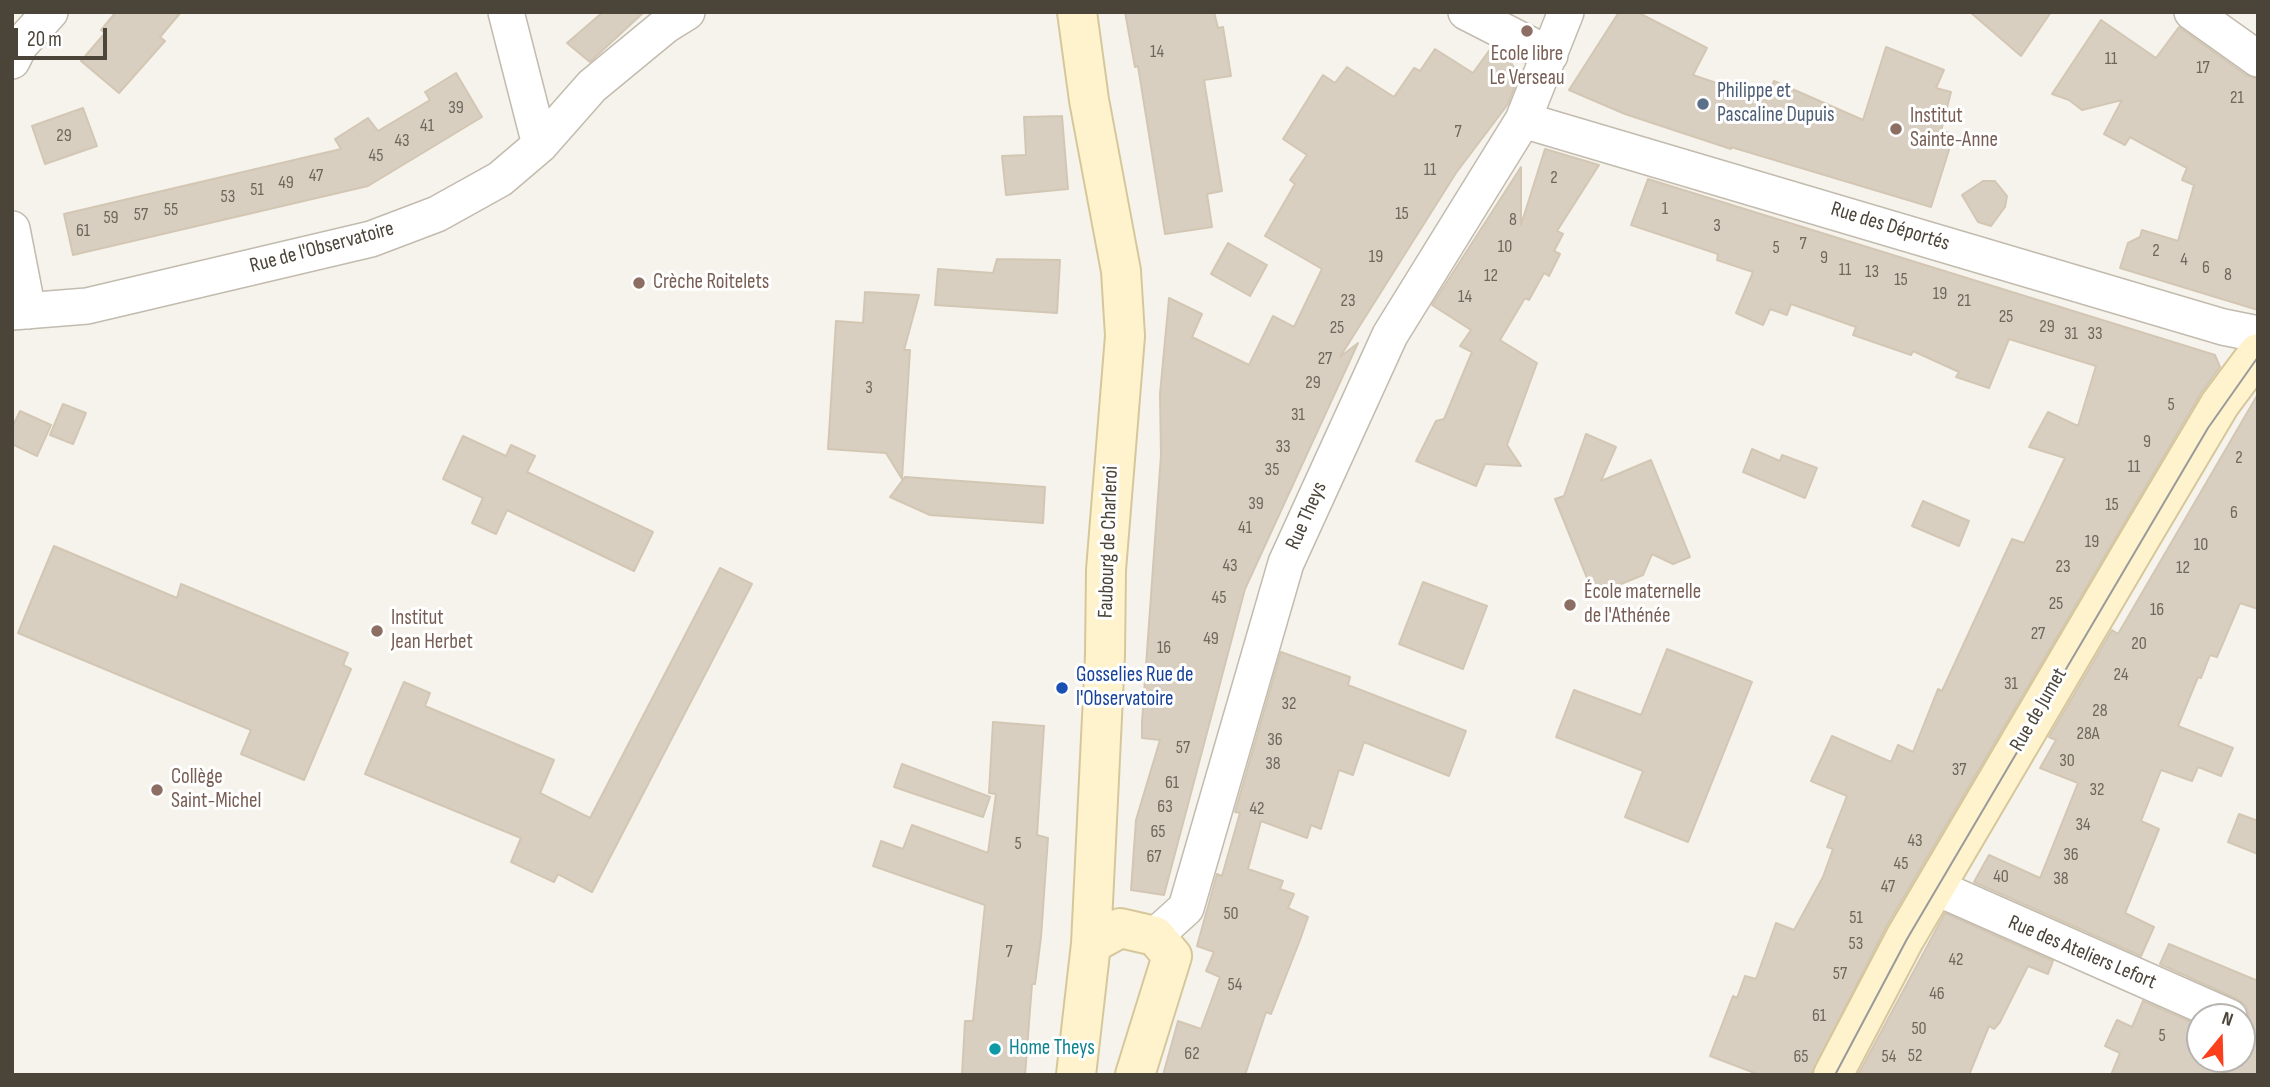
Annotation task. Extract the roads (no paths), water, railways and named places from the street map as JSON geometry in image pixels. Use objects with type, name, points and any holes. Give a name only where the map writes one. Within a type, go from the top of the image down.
[{"type":"main road","name":"Faubourg de Charleroi","points":[[1076,1075],[1081,1031],[1114,929],[1105,655],[1106,558],[1125,336],[1121,271],[1089,100],[1077,12]]},
{"type":"main road","name":"Rue de Jumet","points":[[1833,1075],[1935,887],[2205,427],[2258,353]]},
{"type":"main road","points":[[1081,1031],[1098,1051],[1139,1061],[1172,956],[1114,929]]},
{"type":"street","points":[[12,61],[20,45],[50,12]]},
{"type":"street","points":[[506,12],[540,145]]},
{"type":"street","name":"Rue de l'Observatoire","points":[[20,312],[88,306],[371,239],[437,214],[500,179],[540,145],[592,86],[666,25],[687,12]]},
{"type":"street","points":[[1466,12],[1549,55]]},
{"type":"street","name":"Rue Theys","points":[[1114,929],[1186,908],[1286,563],[1390,335],[1523,120],[1566,12]]},
{"type":"street","points":[[2192,12],[2258,59]]},
{"type":"street","name":"Rue des Déportés","points":[[1523,120],[2223,327],[2258,334]]},
{"type":"street","points":[[12,229],[20,312]]},
{"type":"street","name":"Rue des Ateliers Lefort","points":[[1935,887],[2197,1003]]},
{"type":"tram line","points":[[1835,1075],[1907,939],[2208,428],[2258,357]]},
{"type":"place","name":"Ecole libre Le Verseau","points":[[1527,31]]},
{"type":"place","name":"Philippe et Pascaline Dupuis","points":[[1703,104]]},
{"type":"place","name":"Institut Sainte-Anne","points":[[1896,129]]},
{"type":"place","name":"Crèche Roitelets","points":[[639,283]]},
{"type":"place","name":"École maternelle de l'Athénée","points":[[1570,605]]},
{"type":"place","name":"Institut Jean Herbet","points":[[377,631]]},
{"type":"place","name":"Gosselies Rue de l'Observatoire","points":[[1062,688]]},
{"type":"place","name":"Collège Saint-Michel","points":[[157,790]]},
{"type":"place","name":"Home Theys","points":[[995,1049]]}]
